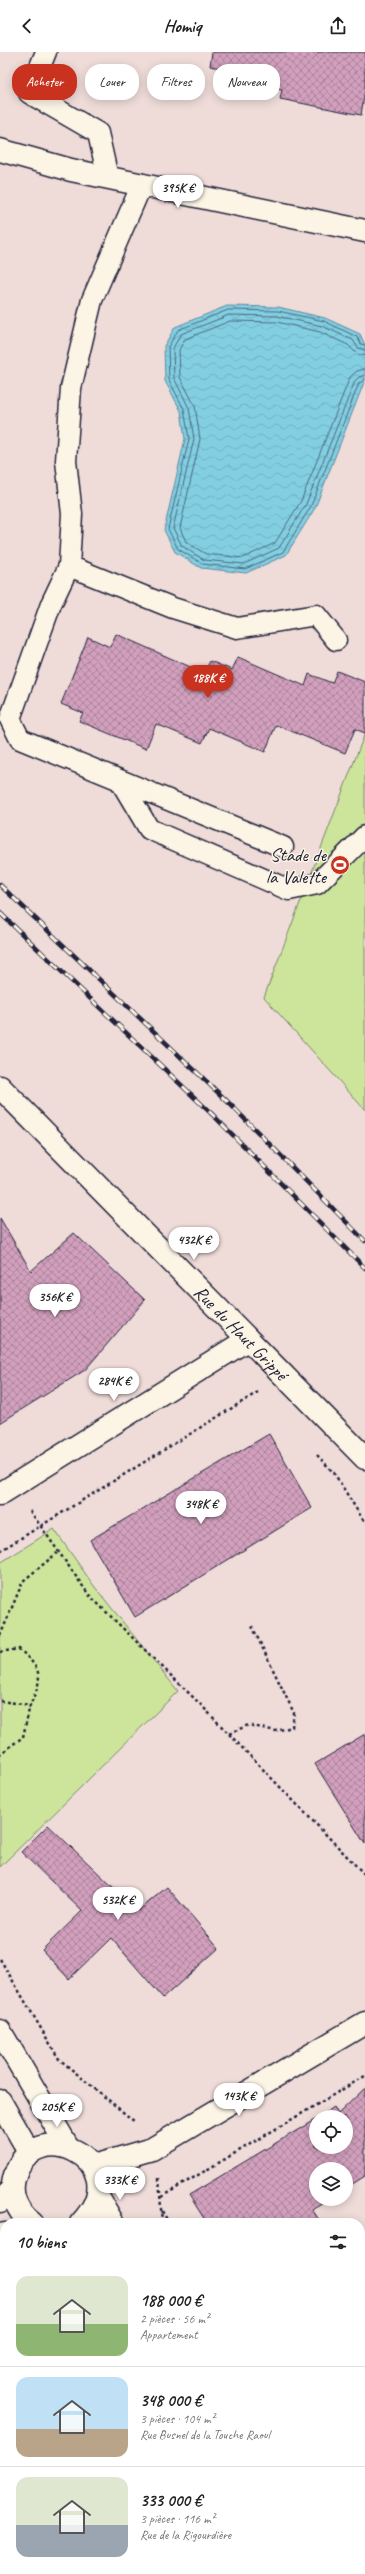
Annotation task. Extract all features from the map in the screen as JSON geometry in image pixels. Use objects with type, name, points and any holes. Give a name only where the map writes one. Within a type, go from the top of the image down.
[{"type":"street","points":[[0,150],[108,178],[365,231]]},
{"type":"street","name":"Rue du Haut Grippé","points":[[0,1087],[247,1340],[365,1458]]},
{"type":"street","points":[[7,1490],[247,1340]]},
{"type":"street","points":[[93,2166],[152,2149],[365,2023]]},
{"type":"street","points":[[0,2031],[68,2147]]},
{"type":"street","points":[[0,2101],[30,2153]]},
{"type":"street","points":[[25,2218],[16,2204],[6,2195],[15,2173],[30,2153],[45,2146],[59,2144],[85,2155],[93,2166],[99,2181],[98,2197],[92,2211],[86,2218]]},
{"type":"street","points":[[98,2197],[110,2218]]},
{"type":"lane","points":[[46,52],[28,92],[98,134],[108,178]]},
{"type":"lane","points":[[142,184],[92,300],[71,388],[66,461],[72,514],[69,566],[51,604],[10,719],[20,739],[121,782],[283,847]]},
{"type":"lane","points":[[69,566],[174,608],[237,628],[316,615],[336,640]]},
{"type":"lane","points":[[121,782],[149,829],[289,890],[317,884],[365,836]]},
{"type":"path","points":[[223,1355],[263,1398]]},
{"type":"path","points":[[0,1552],[258,1392],[280,1373]]},
{"type":"path","points":[[312,1450],[334,1474],[365,1523]]},
{"type":"path","points":[[7,1490],[40,1527],[88,1595],[229,1734],[365,1875]]},
{"type":"path","points":[[0,1636],[23,1581],[57,1553]]},
{"type":"path","points":[[229,1734],[248,1726],[276,1731],[292,1727],[294,1713],[251,1624]]},
{"type":"path","points":[[0,1652],[20,1648],[36,1665],[40,1685],[30,1704],[23,1737],[0,1754]]},
{"type":"path","points":[[0,1701],[30,1704]]},
{"type":"path","points":[[0,1958],[59,2059],[136,2123],[152,2149],[161,2197],[162,2218]]},
{"type":"path","points":[[161,2197],[365,2076]]},
{"type":"path","points":[[162,2211],[166,2218]]},
{"type":"green space","name":"Stade de la Valette","points":[[365,733],[365,1110],[264,997]]},
{"type":"green space","points":[[54,1529],[94,1586],[178,1691],[0,1867],[0,1563]]},
{"type":"water","points":[[227,306],[278,307],[325,318],[360,334],[365,345],[365,380],[315,508],[286,555],[246,573],[201,568],[175,552],[164,530],[185,439],[181,411],[165,381],[164,346],[175,327]]},
{"type":"building","points":[[212,52],[365,52],[365,90],[361,115],[280,99],[282,90],[280,90],[280,64],[213,64],[213,67],[210,66]]},
{"type":"building","points":[[116,634],[204,673],[210,661],[232,670],[238,657],[305,686],[309,674],[332,683],[337,671],[365,682],[365,733],[355,729],[345,753],[276,725],[265,752],[209,728],[202,743],[156,724],[146,749],[79,721],[83,713],[61,704],[88,637],[110,647]]},
{"type":"building","points":[[0,1218],[31,1271],[74,1233],[145,1300],[85,1370],[0,1423]]},
{"type":"building","points":[[269,1434],[312,1508],[135,1617],[90,1540]]},
{"type":"building","points":[[365,1734],[365,1844],[315,1764]]},
{"type":"building","points":[[48,1825],[138,1911],[167,1887],[219,1948],[163,1998],[111,1938],[69,1979],[42,1950],[82,1911],[21,1852]]},
{"type":"building","points":[[365,2088],[365,2176],[353,2184],[353,2162],[309,2162],[309,2206],[317,2206],[312,2209],[318,2218],[204,2218],[189,2195],[309,2123],[309,2154],[353,2154],[353,2110],[342,2110]]},
{"type":"railway","points":[[0,885],[228,1102],[365,1241]]},
{"type":"railway","points":[[0,913],[215,1117],[365,1268]]},
{"type":"place","name":"Stade de la Valette","points":[[340,865]]}]
